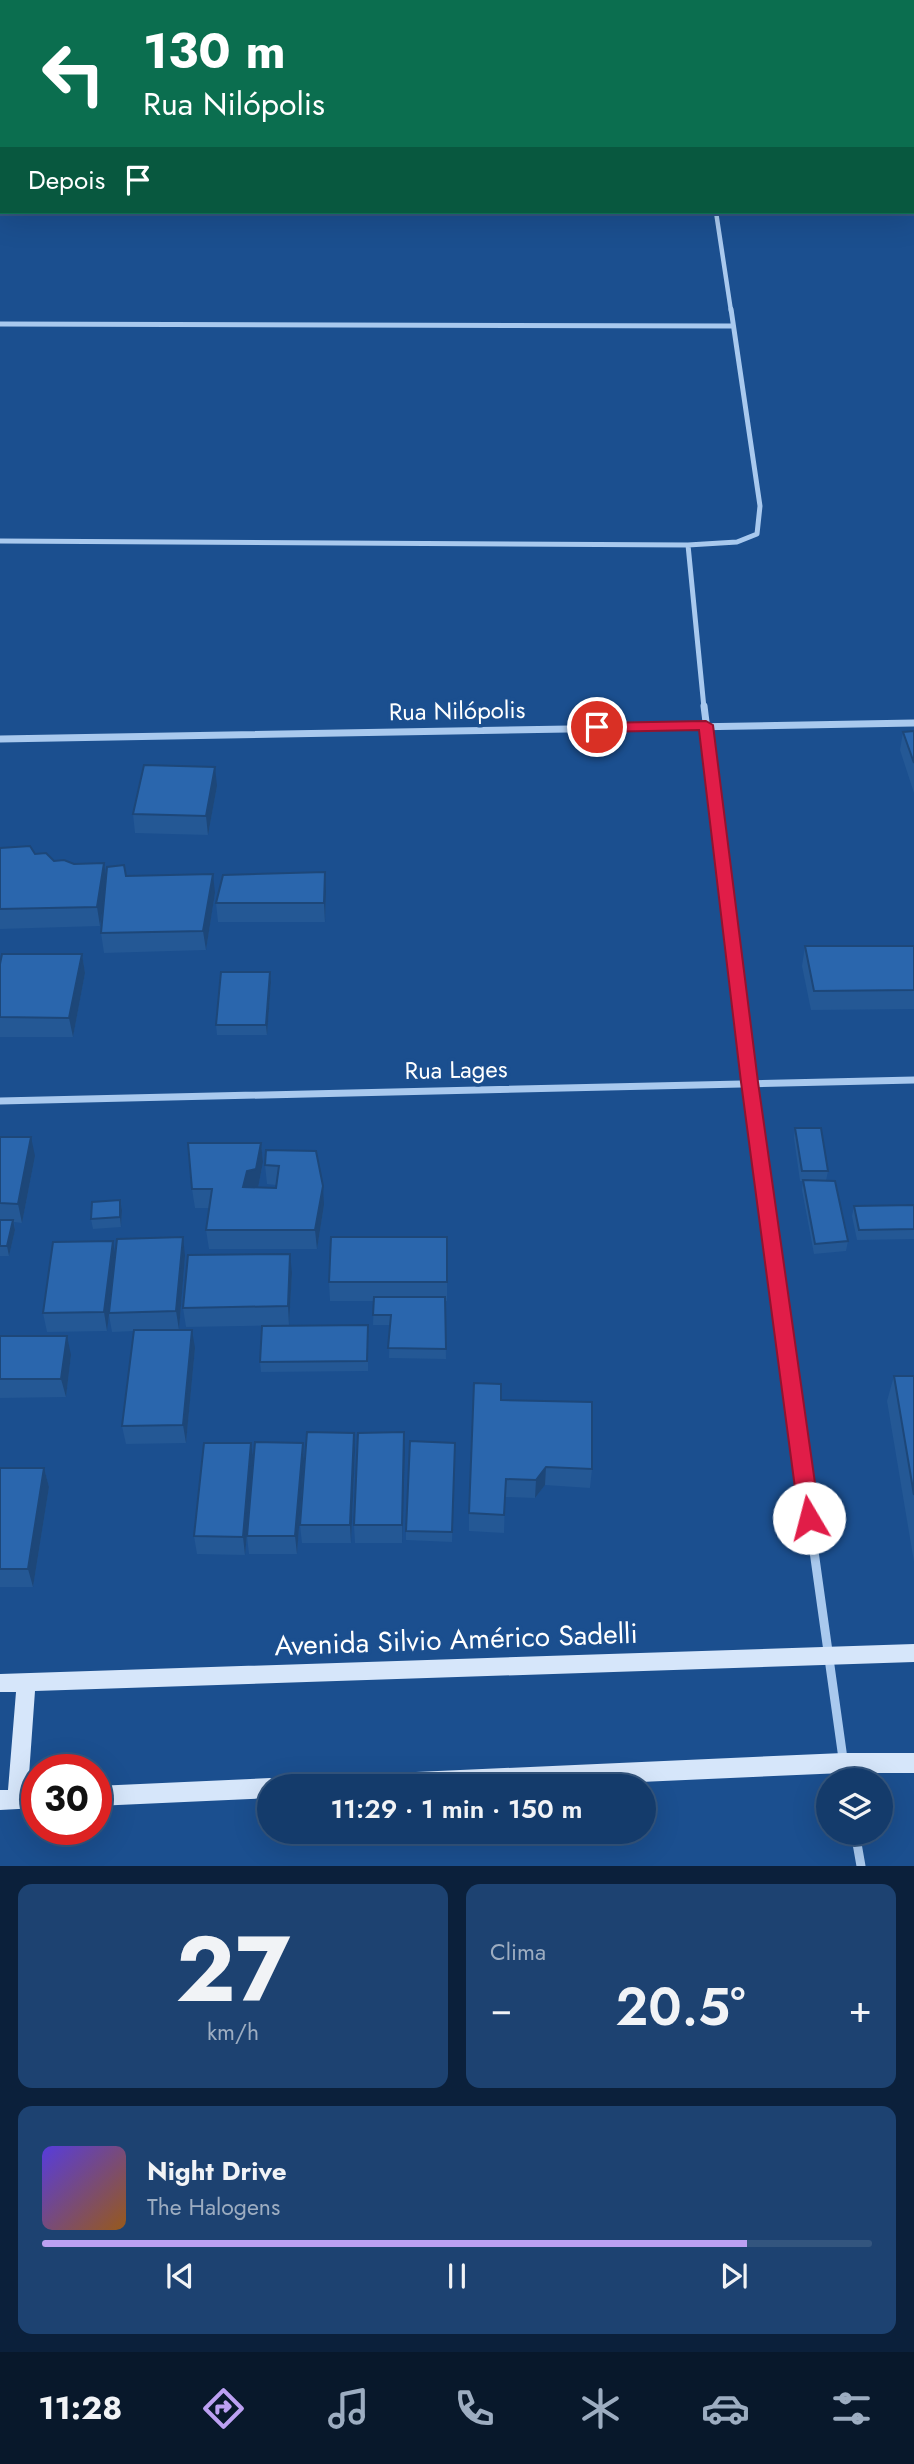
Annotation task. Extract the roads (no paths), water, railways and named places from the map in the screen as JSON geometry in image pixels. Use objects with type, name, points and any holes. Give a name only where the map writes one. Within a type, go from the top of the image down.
[{"type":"main road","name":"Avenida Silvio Américo Sadelli","points":[[0,1683],[914,1653]]},
{"type":"main road","points":[[18,1799],[26,1682]]},
{"type":"main road","points":[[875,1768],[914,1763]]},
{"type":"main road","points":[[656,1777],[816,1773]]},
{"type":"main road","points":[[112,1795],[257,1789]]},
{"type":"street","points":[[0,541],[688,545],[737,542],[757,534],[760,506],[716,214]]},
{"type":"street","points":[[0,324],[732,326]]},
{"type":"street","points":[[688,545],[706,725],[749,1082],[843,1768]]},
{"type":"street","name":"Rua Nilópolis","points":[[0,739],[914,723]]},
{"type":"street","name":"Rua Lages","points":[[0,1101],[914,1080]]},
{"type":"street","points":[[857,1845],[861,1866]]}]
